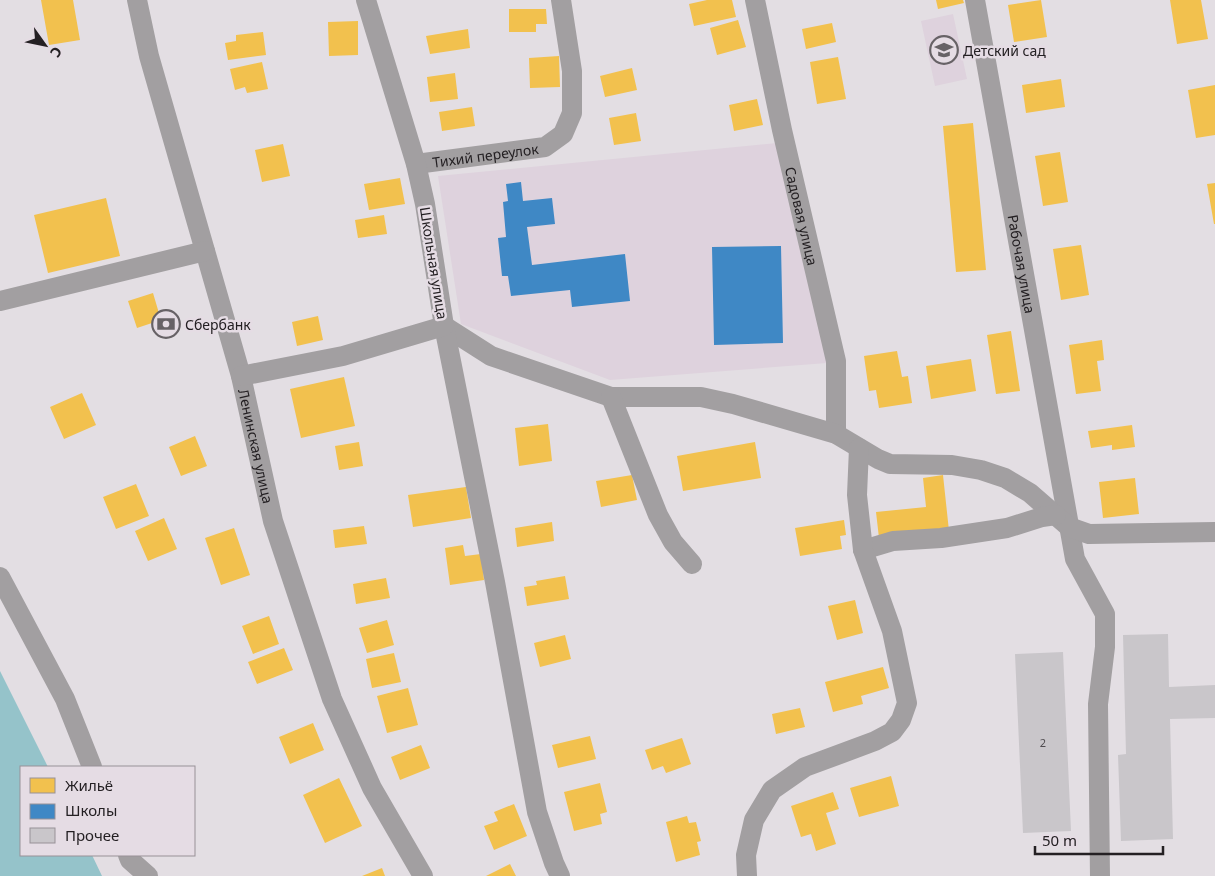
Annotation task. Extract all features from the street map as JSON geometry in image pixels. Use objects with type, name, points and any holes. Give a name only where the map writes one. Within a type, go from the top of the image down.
[{"type":"street","name":"Ленинская улица","points":[[137,0],[149,56],[241,376],[273,521],[332,699],[372,788],[423,876]]},
{"type":"street","name":"Школьная улица","points":[[241,376],[343,356],[444,326],[425,204],[416,164],[366,0]]},
{"type":"street","name":"Тихий переулок","points":[[416,164],[545,147],[563,134],[572,113],[572,71],[561,0]]},
{"type":"street","name":"Садовая улица","points":[[755,0],[782,130],[836,360],[836,434]]},
{"type":"street","name":"Рабочая улица","points":[[974,0],[1063,521],[1075,559],[1105,614],[1104,648],[1098,704],[1100,876]]},
{"type":"street","points":[[0,301],[205,251]]},
{"type":"street","points":[[444,326],[491,356],[610,396],[702,397],[733,404],[836,434],[878,460],[890,464],[952,465],[981,470],[1005,478],[1030,493],[1063,521],[1089,534],[1215,532]]},
{"type":"street","points":[[444,326],[496,582],[537,812],[560,876]]},
{"type":"street","points":[[610,396],[658,515],[673,542],[692,564]]},
{"type":"street","points":[[746,876],[746,854],[754,820],[772,790],[805,767],[875,741],[892,732],[901,720],[907,703],[892,631],[863,550],[857,495],[859,448]]},
{"type":"street","points":[[863,550],[893,541],[942,538],[1007,528],[1042,517],[1063,521]]},
{"type":"street","points":[[0,576],[65,699],[92,766]]},
{"type":"street","points":[[128,856],[130,860],[148,876]]},
{"type":"shaded area","name":"Детский сад","points":[[953,14],[967,79],[935,86],[921,21]]},
{"type":"shaded area","points":[[777,143],[827,363],[610,380],[461,324],[438,176]]},
{"type":"water","points":[[0,671],[48,766],[20,766],[20,856],[92,856],[102,876],[0,876]]},
{"type":"building: Жильё","points":[[41,0],[73,0],[80,40],[49,45]]},
{"type":"building: Жильё","points":[[707,0],[732,0],[736,17],[694,26],[689,4]]},
{"type":"building: Жильё","points":[[936,0],[963,0],[964,3],[938,9]]},
{"type":"building: Жильё","points":[[1041,0],[1047,37],[1014,42],[1008,5]]},
{"type":"building: Жильё","points":[[1170,0],[1201,0],[1208,39],[1177,44]]},
{"type":"building: Жильё","points":[[509,9],[546,9],[547,24],[536,24],[536,32],[509,32]]},
{"type":"building: Жильё","points":[[738,20],[746,47],[717,55],[710,28]]},
{"type":"building: Жильё","points":[[358,21],[358,55],[329,56],[328,22]]},
{"type":"building: Жильё","points":[[832,23],[836,42],[806,49],[802,29]]},
{"type":"building: Жильё","points":[[468,29],[470,48],[430,54],[426,36]]},
{"type":"building: Жильё","points":[[263,32],[266,55],[228,60],[225,43],[236,41],[236,35]]},
{"type":"building: Жильё","points":[[559,56],[560,87],[530,88],[529,58]]},
{"type":"building: Жильё","points":[[838,57],[846,99],[817,104],[810,62]]},
{"type":"building: Жильё","points":[[262,62],[268,89],[247,93],[245,87],[235,90],[230,69]]},
{"type":"building: Жильё","points":[[632,68],[637,90],[605,97],[600,76]]},
{"type":"building: Жильё","points":[[455,73],[458,99],[430,102],[427,77]]},
{"type":"building: Жильё","points":[[1061,79],[1065,107],[1026,113],[1022,85]]},
{"type":"building: Жильё","points":[[1215,85],[1215,135],[1196,138],[1188,90]]},
{"type":"building: Жильё","points":[[757,99],[763,125],[734,131],[729,105]]},
{"type":"building: Жильё","points":[[472,107],[475,126],[442,131],[439,112]]},
{"type":"building: Жильё","points":[[636,113],[641,141],[614,145],[609,118]]},
{"type":"building: Жильё","points":[[973,123],[986,270],[956,272],[943,126]]},
{"type":"building: Жильё","points":[[283,144],[290,176],[262,182],[255,150]]},
{"type":"building: Жильё","points":[[1060,152],[1068,202],[1043,206],[1035,156]]},
{"type":"building: Жильё","points":[[400,178],[405,204],[369,210],[364,184]]},
{"type":"building: Жильё","points":[[1215,183],[1215,224],[1214,224],[1207,184]]},
{"type":"building: Жильё","points":[[106,198],[120,256],[48,273],[34,215]]},
{"type":"building: Жильё","points":[[384,215],[387,234],[358,238],[355,220]]},
{"type":"building: Жильё","points":[[1081,245],[1089,295],[1061,300],[1053,249]]},
{"type":"building: Жильё","points":[[153,293],[161,320],[137,328],[128,301]]},
{"type":"building: Жильё","points":[[318,316],[323,340],[297,346],[292,322]]},
{"type":"building: Жильё","points":[[1011,331],[1020,391],[996,394],[987,335]]},
{"type":"building: Жильё","points":[[1102,340],[1104,360],[1097,361],[1101,391],[1076,394],[1069,345]]},
{"type":"building: Жильё","points":[[897,351],[902,377],[908,376],[912,403],[879,408],[876,390],[869,391],[864,356]]},
{"type":"building: Жильё","points":[[971,359],[976,391],[931,399],[926,366]]},
{"type":"building: Жильё","points":[[344,377],[355,426],[301,438],[290,389]]},
{"type":"building: Жильё","points":[[82,393],[96,425],[64,439],[50,407]]},
{"type":"building: Жильё","points":[[548,424],[552,461],[519,466],[515,428]]},
{"type":"building: Жильё","points":[[1132,425],[1135,447],[1112,450],[1112,445],[1091,448],[1088,431]]},
{"type":"building: Жильё","points":[[195,436],[207,466],[181,476],[169,447]]},
{"type":"building: Жильё","points":[[359,442],[363,466],[339,470],[335,446]]},
{"type":"building: Жильё","points":[[755,442],[761,478],[683,491],[677,456]]},
{"type":"building: Жильё","points":[[632,475],[637,500],[601,507],[596,481]]},
{"type":"building: Жильё","points":[[943,475],[949,531],[879,538],[876,512],[926,507],[923,478]]},
{"type":"building: Жильё","points":[[1135,478],[1139,514],[1103,518],[1099,482]]},
{"type":"building: Жильё","points":[[136,484],[149,516],[116,529],[103,497]]},
{"type":"building: Жильё","points":[[466,487],[471,518],[413,527],[408,495]]},
{"type":"building: Жильё","points":[[164,518],[177,549],[148,561],[135,531]]},
{"type":"building: Жильё","points":[[844,520],[846,535],[840,536],[842,549],[800,556],[795,528]]},
{"type":"building: Жильё","points":[[552,522],[554,541],[517,547],[515,528]]},
{"type":"building: Жильё","points":[[364,526],[367,544],[335,548],[333,530]]},
{"type":"building: Жильё","points":[[234,528],[250,575],[221,585],[205,538]]},
{"type":"building: Жильё","points":[[463,545],[465,556],[481,554],[484,580],[450,585],[445,548]]},
{"type":"building: Жильё","points":[[565,576],[569,599],[527,606],[524,587],[537,585],[536,581]]},
{"type":"building: Жильё","points":[[386,578],[390,598],[356,604],[353,584]]},
{"type":"building: Жильё","points":[[855,600],[863,633],[837,640],[828,606]]},
{"type":"building: Жильё","points":[[269,616],[279,644],[253,654],[242,626]]},
{"type":"building: Жильё","points":[[387,620],[394,645],[367,653],[359,628]]},
{"type":"building: Жильё","points":[[565,635],[571,659],[540,667],[534,643]]},
{"type":"building: Жильё","points":[[284,648],[293,670],[257,684],[248,662]]},
{"type":"building: Жильё","points":[[394,653],[401,682],[372,688],[366,659]]},
{"type":"building: Жильё","points":[[883,667],[889,688],[861,696],[863,704],[833,712],[825,682]]},
{"type":"building: Жильё","points":[[408,688],[418,725],[387,733],[377,696]]},
{"type":"building: Жильё","points":[[800,708],[805,727],[776,734],[772,714]]},
{"type":"building: Жильё","points":[[313,723],[324,750],[290,764],[279,737]]},
{"type":"building: Жильё","points":[[590,736],[596,759],[558,768],[552,745]]},
{"type":"building: Жильё","points":[[682,738],[691,764],[666,773],[663,766],[652,770],[645,750]]},
{"type":"building: Жильё","points":[[421,745],[430,768],[400,780],[391,757]]},
{"type":"building: Жильё","points":[[891,776],[899,806],[859,817],[850,788]]},
{"type":"building: Жильё","points":[[339,778],[362,826],[325,843],[303,795]]},
{"type":"building: Жильё","points":[[600,783],[607,812],[600,814],[602,824],[574,831],[564,792]]},
{"type":"building: Жильё","points":[[833,792],[839,809],[826,813],[836,844],[816,851],[811,834],[801,837],[791,806]]},
{"type":"building: Жильё","points":[[514,804],[527,836],[494,850],[484,826],[498,821],[494,812]]},
{"type":"building: Жильё","points":[[687,816],[689,823],[696,822],[701,841],[697,842],[700,855],[676,862],[666,822]]},
{"type":"building: Жильё","points":[[510,864],[516,876],[486,876]]},
{"type":"building: Жильё","points":[[382,868],[385,876],[362,876]]},
{"type":"building: Школы","points":[[521,182],[523,201],[552,198],[555,224],[527,227],[532,265],[625,254],[630,301],[572,307],[570,290],[511,296],[508,276],[502,276],[498,238],[506,237],[503,202],[508,201],[506,184]]},
{"type":"building: Школы","points":[[781,246],[783,343],[714,345],[712,247]]},
{"type":"building: Прочее","points":[[1168,634],[1169,687],[1215,685],[1215,718],[1170,719],[1173,839],[1121,841],[1118,755],[1126,754],[1123,635]]},
{"type":"building: Прочее","points":[[1063,652],[1071,831],[1023,833],[1015,654]]},
{"type":"place","name":"Детский сад","points":[[944,50]]},
{"type":"place","name":"Сбербанк","points":[[166,324]]}]
